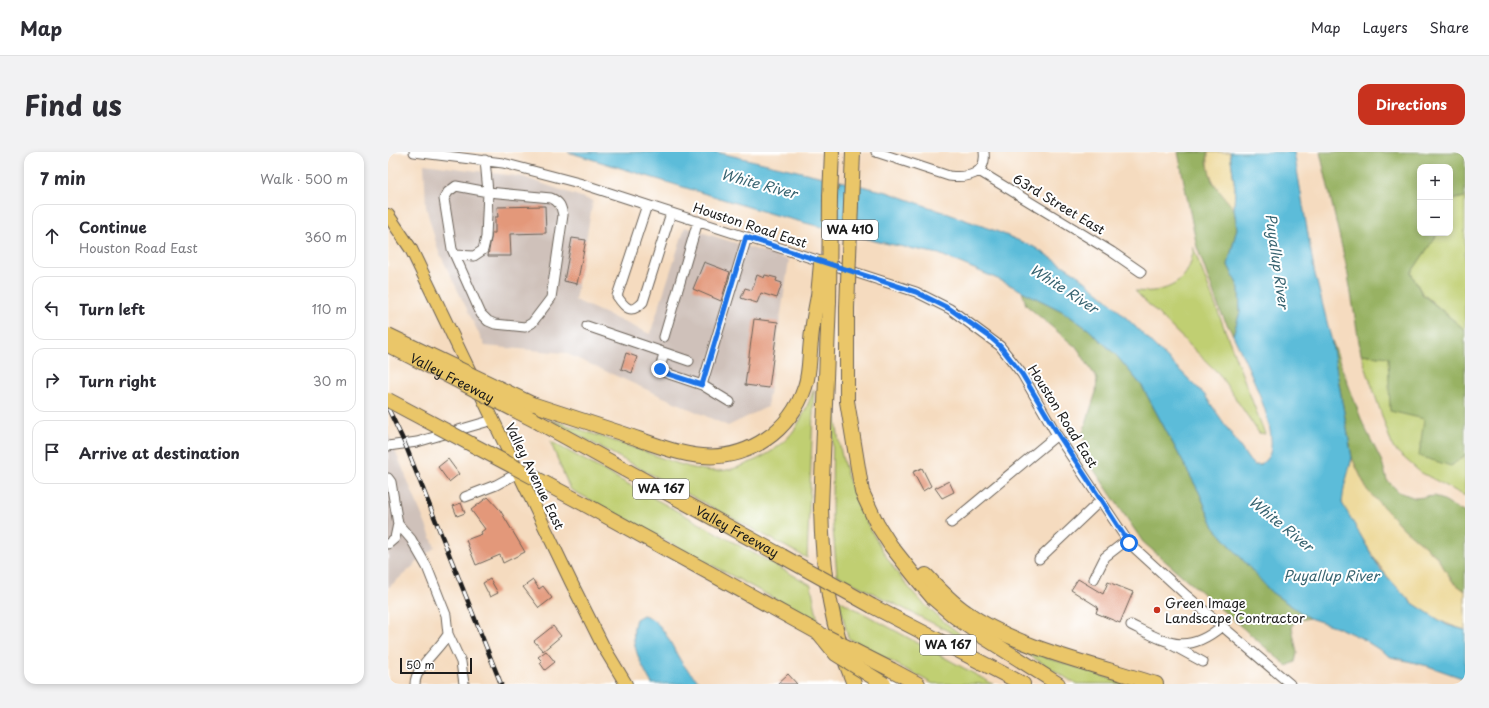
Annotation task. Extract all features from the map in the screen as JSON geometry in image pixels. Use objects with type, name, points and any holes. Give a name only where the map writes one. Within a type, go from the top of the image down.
[{"type":"highway","points":[[832,152],[830,196],[822,247],[821,537],[827,586],[836,634],[854,684]]},
{"type":"highway","name":"WA 410","points":[[852,152],[847,308],[847,401],[854,447]]},
{"type":"highway","points":[[388,335],[532,404],[679,452],[710,457],[738,454],[757,446],[775,433],[790,416],[805,387],[823,298]]},
{"type":"highway","name":"Valley Freeway","points":[[388,345],[540,423],[872,606],[1023,684]]},
{"type":"highway","points":[[388,400],[586,505],[791,618],[918,684]]},
{"type":"highway","points":[[854,447],[862,492],[877,524],[891,546],[933,598],[954,616],[982,636],[1058,684]]},
{"type":"highway","points":[[854,447],[864,468],[869,488],[899,541],[928,578],[965,612],[984,624],[1020,641],[1156,684]]},
{"type":"highway","points":[[819,633],[836,654],[884,684]]},
{"type":"main road","name":"Valley Avenue East","points":[[388,215],[411,250],[603,646],[626,684]]},
{"type":"street","name":"Houston Road East","points":[[414,152],[503,163],[571,181],[916,292],[950,309],[1000,346],[1022,374],[1100,501],[1127,540],[1156,568],[1290,684]]},
{"type":"street","points":[[876,152],[949,176],[966,177],[979,171],[984,163],[984,152]]},
{"type":"street","points":[[455,254],[474,256],[483,250],[486,237],[488,192],[485,160]]},
{"type":"street","name":"63rd Street East","points":[[979,171],[1106,248],[1141,272]]},
{"type":"street","points":[[456,186],[488,192],[551,198],[557,201],[561,206],[563,215],[551,298],[532,323],[525,327],[495,324],[488,321],[481,314],[452,249],[444,199],[448,192],[456,186]]},
{"type":"street","points":[[647,205],[617,296],[624,307],[632,309],[638,308],[643,302],[671,213]]},
{"type":"street","points":[[664,337],[698,221]]},
{"type":"street","points":[[702,385],[746,237]]},
{"type":"street","points":[[587,326],[664,354],[689,361]]},
{"type":"street","points":[[664,354],[660,369],[662,372],[702,385],[730,402]]},
{"type":"street","points":[[388,446],[416,442],[493,420]]},
{"type":"street","points":[[951,523],[1058,434]]},
{"type":"street","points":[[465,497],[496,485],[518,472]]},
{"type":"street","points":[[388,478],[398,524],[395,538],[388,544]]},
{"type":"street","points":[[1039,559],[1100,501]]},
{"type":"street","points":[[398,524],[411,539],[427,567],[446,615],[448,634],[461,662],[464,684]]},
{"type":"street","points":[[1094,579],[1105,557],[1127,540]]},
{"type":"street","points":[[1131,625],[1168,642],[1203,662]]},
{"type":"street","points":[[1168,642],[1190,644],[1204,640],[1222,626]]},
{"type":"street","points":[[415,684],[415,679],[420,670],[443,644],[448,634]]},
{"type":"shaded area","points":[[424,164],[523,177],[593,201],[575,300],[650,334],[685,227],[789,260],[767,407],[728,426],[565,353],[485,346],[438,250],[426,207]]},
{"type":"shaded area","points":[[388,433],[435,547],[388,588]]},
{"type":"green space","points":[[1178,152],[1208,152],[1207,161],[1212,181],[1234,209],[1237,228],[1228,265],[1239,288],[1240,312],[1233,335],[1220,311],[1197,247]]},
{"type":"green space","points":[[1320,152],[1465,152],[1465,197],[1453,199],[1453,164],[1417,164],[1417,236],[1436,236],[1411,273],[1422,294],[1465,330],[1465,455],[1451,466],[1419,456],[1424,419],[1390,411],[1388,357],[1361,354],[1347,269]]},
{"type":"green space","points":[[1465,197],[1465,330],[1422,293],[1411,273],[1436,236],[1453,236],[1453,199]]},
{"type":"green space","points":[[1193,247],[1265,434],[1259,433],[1219,374],[1135,291],[1157,290],[1167,288],[1175,284],[1182,278],[1188,269]]},
{"type":"green space","points":[[1022,291],[1062,311],[1088,329],[1116,355],[1142,386],[1199,492],[1214,527],[1271,592],[1309,618],[1295,621],[1292,627],[1297,653],[1295,662],[1287,666],[1143,542],[1086,458],[1083,433],[1096,392],[1097,379],[1078,349],[1026,305]]},
{"type":"green space","points":[[1331,338],[1363,424],[1382,462],[1387,480],[1399,492],[1415,498],[1435,496],[1465,513],[1465,591],[1453,582],[1436,556],[1404,529],[1367,490],[1352,458]]},
{"type":"green space","points":[[1361,354],[1388,357],[1451,466],[1465,455],[1465,496],[1420,472],[1393,448]]},
{"type":"green space","points":[[814,389],[807,558],[548,419],[679,464],[698,469],[721,471],[747,464],[764,456],[784,442],[792,433],[804,414]]},
{"type":"green space","points":[[833,398],[840,445],[846,472],[853,492],[872,533],[896,571],[909,588],[935,614],[972,643],[837,575],[832,517]]},
{"type":"green space","points":[[550,441],[811,585],[818,622],[570,489]]},
{"type":"green space","points":[[839,600],[993,684],[933,684],[848,638]]},
{"type":"green space","points":[[1016,647],[1126,684],[1076,684]]},
{"type":"sand","points":[[1208,152],[1230,152],[1235,188],[1234,209],[1218,189],[1211,177]]},
{"type":"sand","points":[[1352,458],[1367,490],[1404,529],[1436,556],[1453,582],[1465,591],[1465,630],[1446,623],[1414,604],[1400,592],[1377,562],[1346,513],[1342,502],[1342,491]]},
{"type":"water","points":[[568,152],[716,152],[887,192],[996,231],[1034,247],[1075,273],[1108,300],[1204,394],[1249,460],[1254,465],[1260,465],[1266,460],[1270,453],[1271,441],[1269,426],[1259,393],[1233,335],[1240,312],[1239,288],[1228,265],[1237,228],[1234,209],[1235,188],[1230,152],[1294,152],[1314,270],[1331,338],[1352,458],[1344,488],[1342,503],[1380,569],[1411,602],[1447,625],[1465,630],[1465,679],[1428,666],[1391,657],[1361,638],[1337,627],[1309,618],[1271,592],[1214,527],[1199,492],[1142,386],[1116,355],[1088,329],[1062,311],[1000,280],[939,254],[879,242],[775,215]]},
{"type":"water","points":[[643,615],[656,622],[666,634],[682,663],[701,684],[652,684],[640,661],[635,644],[634,628],[636,619]]},
{"type":"building","points":[[545,206],[546,233],[510,234],[511,256],[488,256],[492,233],[495,233],[495,217],[498,217],[497,207]]},
{"type":"building","points":[[572,238],[586,240],[577,284],[564,281]]},
{"type":"building","points":[[704,262],[730,272],[721,301],[693,289]]},
{"type":"building","points":[[757,275],[764,278],[765,275],[777,278],[776,281],[782,283],[777,298],[761,293],[757,303],[741,298],[745,288],[752,290]]},
{"type":"building","points":[[754,319],[778,322],[769,388],[745,385]]},
{"type":"building","points":[[626,353],[637,357],[632,373],[621,369]]},
{"type":"building","points":[[448,459],[459,474],[449,482],[438,467]]},
{"type":"building","points":[[922,468],[931,486],[923,491],[913,472]]},
{"type":"building","points":[[949,481],[954,492],[942,498],[935,488]]},
{"type":"building","points":[[488,497],[500,510],[525,552],[503,563],[500,555],[476,565],[466,540],[482,534],[481,532],[485,529],[471,510]]},
{"type":"building","points":[[461,503],[465,513],[457,516],[453,506]]},
{"type":"building","points":[[490,579],[498,593],[490,597],[483,583]]},
{"type":"building","points":[[1078,579],[1103,594],[1108,582],[1133,592],[1120,623],[1096,613],[1098,607],[1071,590]]},
{"type":"building","points":[[533,580],[539,589],[543,586],[552,598],[539,608],[523,587]]},
{"type":"building","points":[[553,626],[561,636],[543,651],[534,641]]},
{"type":"building","points":[[546,651],[555,662],[545,670],[540,663],[542,661],[538,657]]},
{"type":"building","points":[[788,674],[797,684],[777,684]]},
{"type":"railway","points":[[388,408],[405,444],[501,684]]},
{"type":"place","name":"Green Image Landscape Contractor","points":[[1157,610]]},
{"type":"route","points":[[660,369],[662,372],[702,385],[746,237],[916,292],[950,309],[990,337],[1000,346],[1022,374],[1108,514],[1129,543]]},
{"type":"water label","name":"White River","points":[[759,184]]},
{"type":"water label","name":"Puyallup River","points":[[1277,261]]},
{"type":"water label","name":"White River","points":[[1064,289]]},
{"type":"water label","name":"White River","points":[[1281,524]]},
{"type":"water label","name":"Puyallup River","points":[[1331,576]]}]
